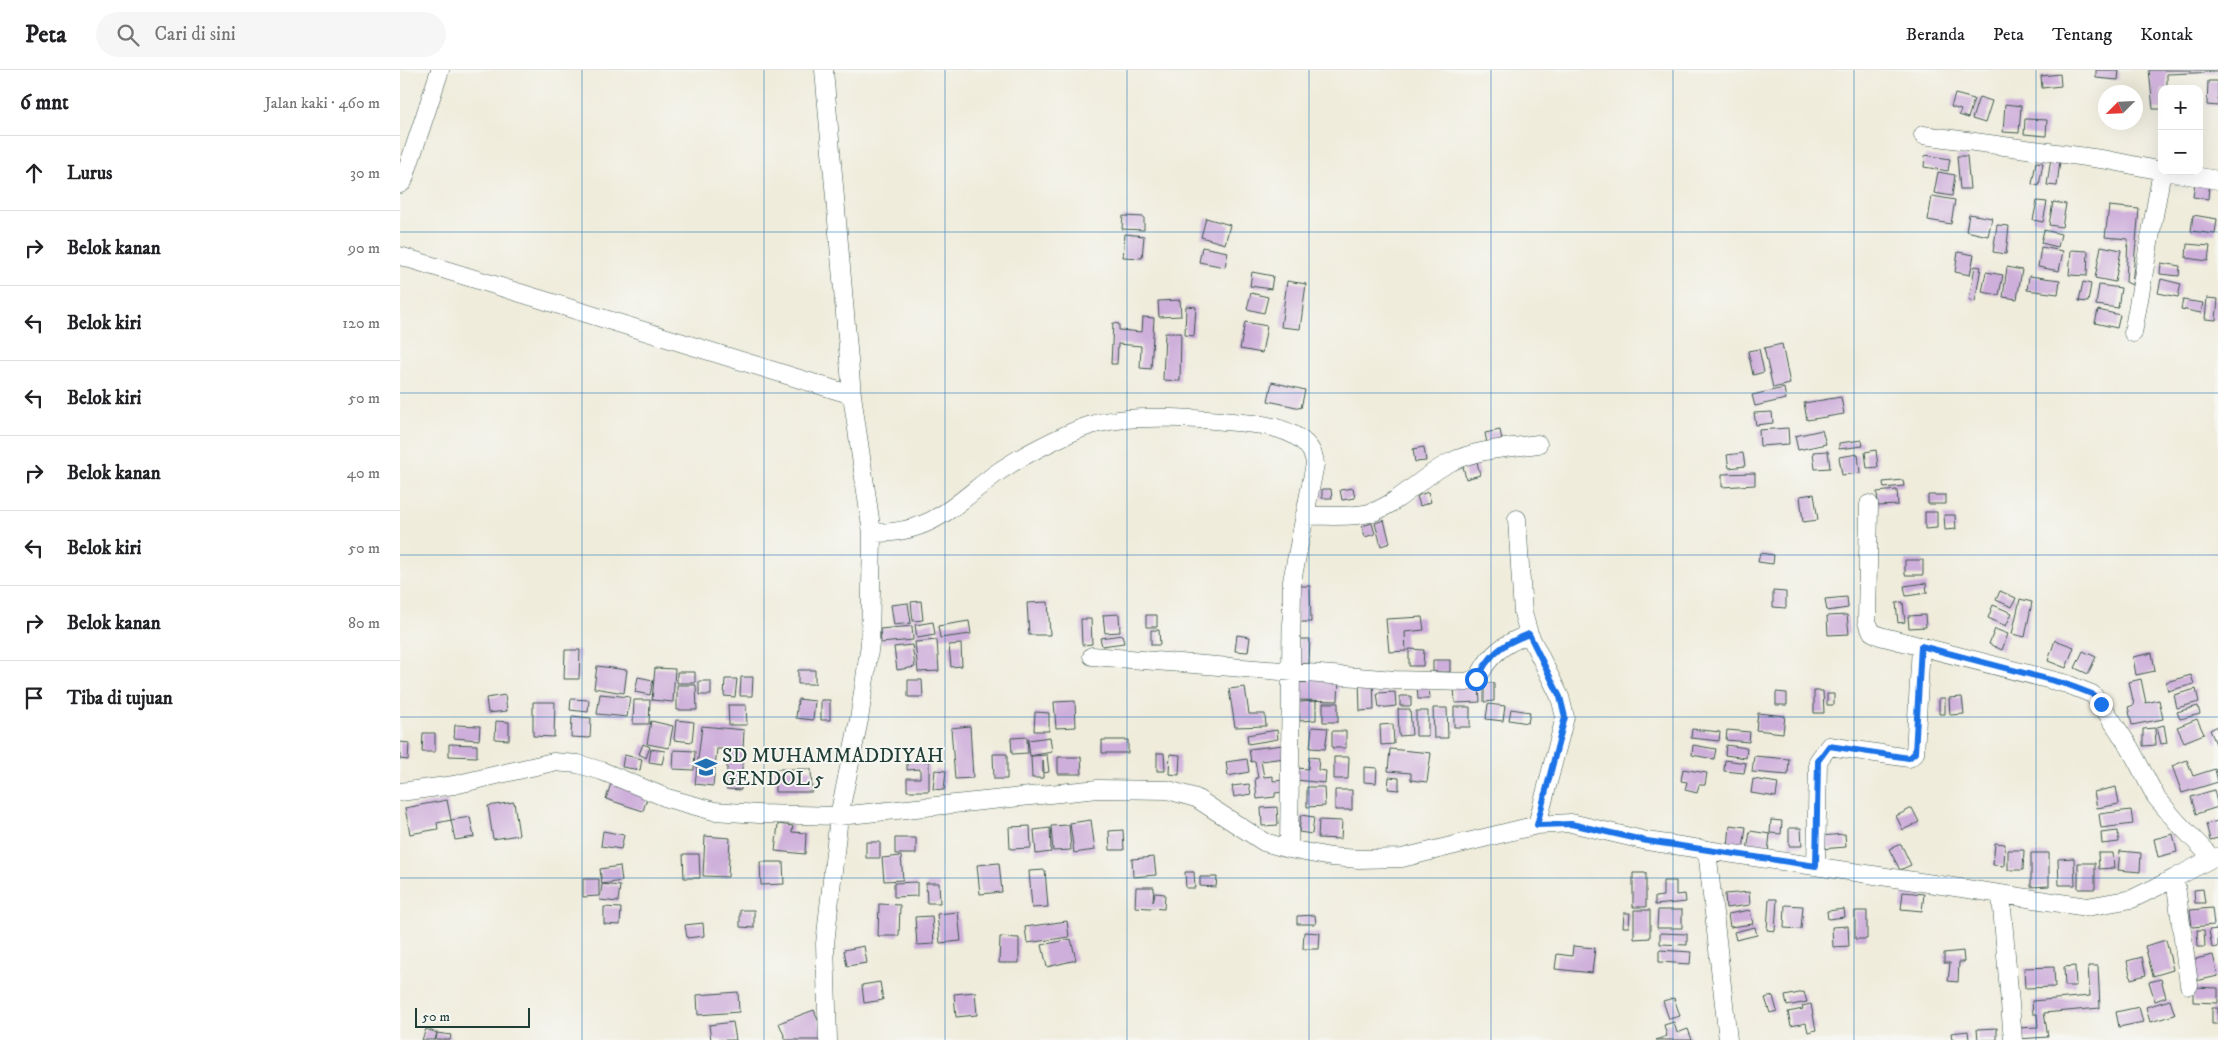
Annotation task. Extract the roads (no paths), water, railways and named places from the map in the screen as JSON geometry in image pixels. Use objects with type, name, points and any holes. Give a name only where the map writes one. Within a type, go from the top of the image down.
[{"type":"street","points":[[400,184],[403,182],[440,70]]},
{"type":"street","points":[[824,70],[852,395],[872,533],[870,644],[859,720],[839,816],[825,944],[828,1040]]},
{"type":"street","points":[[1923,135],[2108,160],[2158,170]]},
{"type":"street","points":[[2133,332],[2162,175]]},
{"type":"street","points":[[2187,175],[2218,180]]},
{"type":"street","points":[[400,256],[852,395]]},
{"type":"street","points":[[872,533],[893,534],[923,526],[948,512],[996,474],[1031,452],[1088,426],[1124,419],[1204,419],[1263,425],[1296,436],[1308,445],[1315,464],[1292,581],[1289,849]]},
{"type":"street","points":[[1304,516],[1373,512],[1392,502],[1436,469],[1452,461],[1466,456],[1538,444]]},
{"type":"street","points":[[400,792],[454,785],[553,762],[578,764],[602,770],[667,798],[714,811],[839,816],[1098,789],[1168,790],[1196,798],[1264,842],[1289,849],[1359,859],[1402,858],[1537,825],[1571,824],[1647,841],[2087,907],[2132,899],[2215,857],[2177,822],[2156,797],[2130,748],[2092,694],[2066,684],[1880,636],[1872,632],[1868,622],[1869,504]]},
{"type":"street","points":[[1517,519],[1523,613],[1529,634],[1560,697],[1565,717],[1537,825]]},
{"type":"street","points":[[1092,656],[1395,680],[1466,682],[1476,679],[1482,674],[1489,660],[1508,643],[1529,634]]},
{"type":"street","points":[[1816,866],[1818,761],[1829,746],[1909,758],[1915,753],[1921,646]]},
{"type":"street","points":[[1708,850],[1728,1040]]},
{"type":"street","points":[[2176,878],[2189,985]]},
{"type":"street","points":[[2001,895],[2013,1040]]},
{"type":"place","name":"SD MUHAMMADDIYAH GENDOL 5","points":[[706,767]]}]
